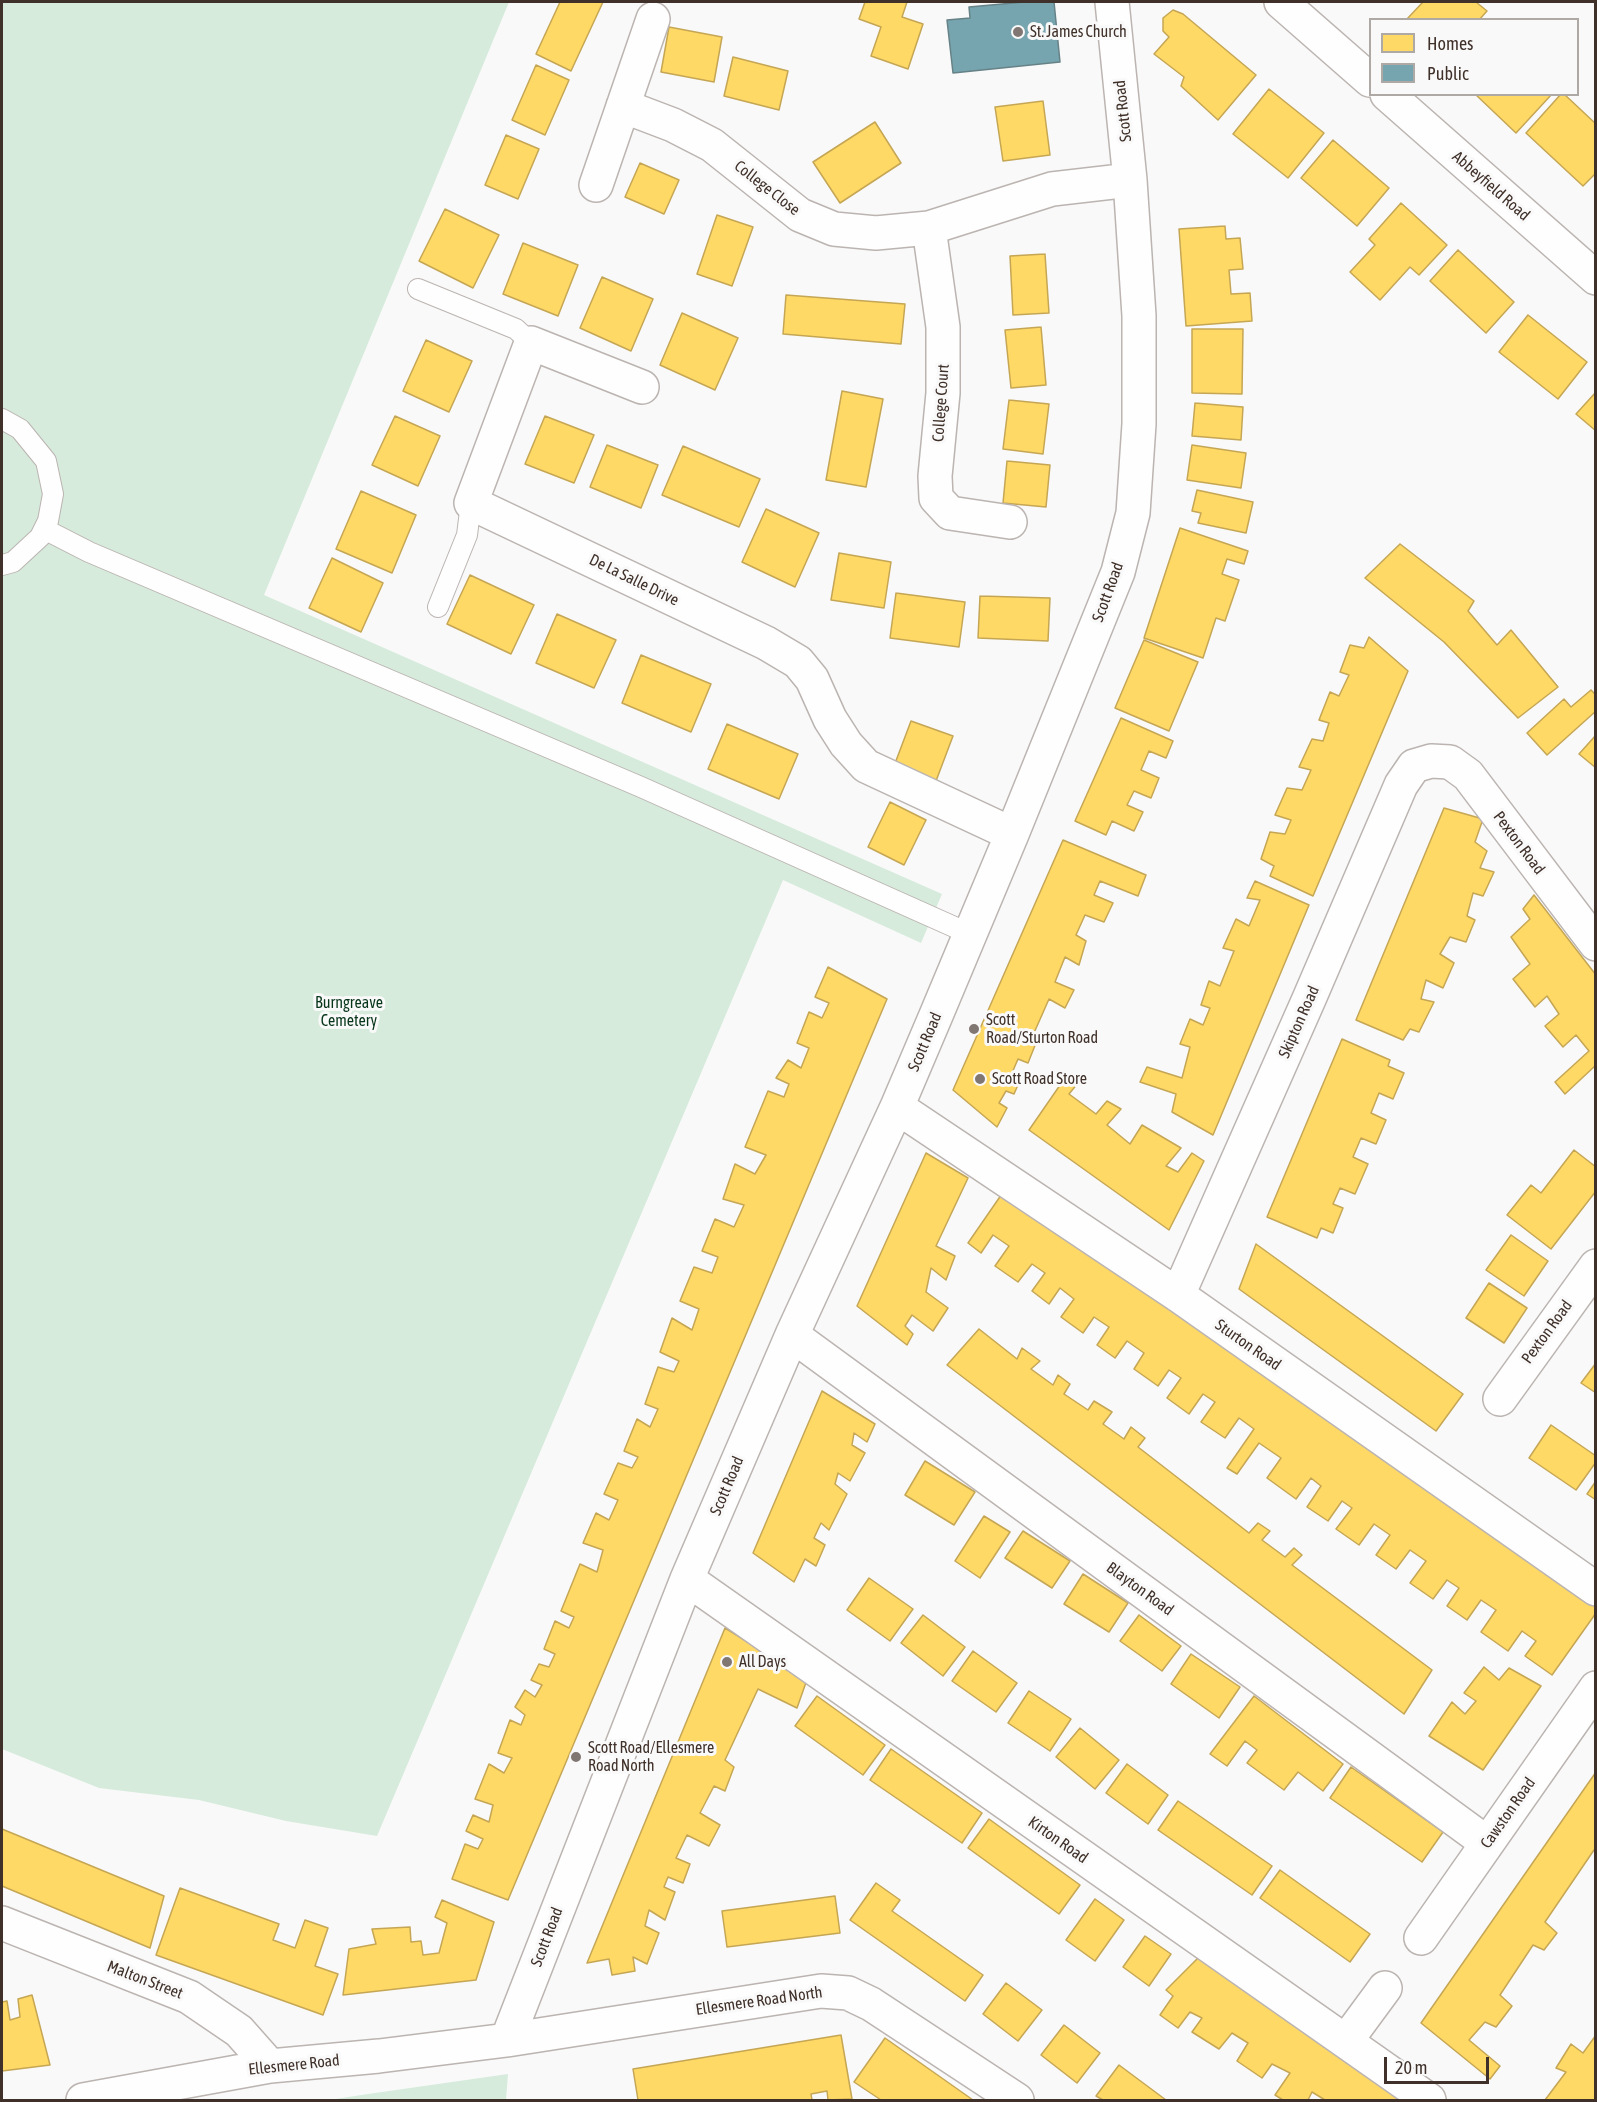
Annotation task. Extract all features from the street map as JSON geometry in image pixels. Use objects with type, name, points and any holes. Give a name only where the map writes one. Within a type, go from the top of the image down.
[{"type":"street","name":"Scott Road","points":[[507,2040],[687,1580],[792,1335],[897,1107],[1012,834],[1118,572],[1133,513],[1139,424],[1139,316],[1130,180],[1112,2]]},
{"type":"street","points":[[1281,2],[1369,78]]},
{"type":"street","points":[[596,185],[653,19]]},
{"type":"street","name":"Abbeyfield Road","points":[[1389,96],[1596,278]]},
{"type":"street","name":"College Close","points":[[623,106],[673,124],[712,145],[800,215],[834,229],[876,233],[929,228],[1052,189],[1130,180]]},
{"type":"street","name":"College Court","points":[[929,228],[943,327],[944,393],[935,476],[936,498],[950,513],[1010,522]]},
{"type":"street","points":[[471,503],[531,343],[642,387]]},
{"type":"street","name":"De La Salle Drive","points":[[471,503],[766,644],[798,662],[812,679],[830,718],[846,744],[866,766],[1012,834]]},
{"type":"street","name":"Pexton Road","points":[[1431,761],[1450,762],[1468,775],[1596,944]]},
{"type":"street","name":"Skipton Road","points":[[1178,1295],[1310,999],[1401,785],[1414,766],[1431,761]]},
{"type":"street","name":"Sturton Road","points":[[897,1107],[1178,1295],[1596,1590]]},
{"type":"street","name":"Pexton Road","points":[[1500,1399],[1590,1285]]},
{"type":"street","name":"Blayton Road","points":[[792,1335],[1487,1843]]},
{"type":"street","name":"Kirton Road","points":[[687,1580],[1430,2100]]},
{"type":"street","name":"Cawston Road","points":[[1421,1938],[1596,1688]]},
{"type":"street","name":"Malton Street","points":[[2,1923],[189,1997],[239,2031],[270,2066]]},
{"type":"street","points":[[1346,2041],[1385,1988]]},
{"type":"street","name":"Ellesmere Road North","points":[[507,2040],[821,1991],[848,1993],[871,2004],[1017,2100]]},
{"type":"street","name":"Ellesmere Road","points":[[82,2100],[270,2066],[379,2056],[507,2040]]},
{"type":"lane","points":[[418,289],[516,329],[531,343]]},
{"type":"lane","points":[[2,419],[20,429],[46,461],[53,494],[48,521],[40,537],[13,562],[2,566]]},
{"type":"lane","points":[[438,607],[467,535],[471,503]]},
{"type":"lane","points":[[44,529],[89,552],[641,787],[970,934]]},
{"type":"green space","name":"Burngreave Cemetery","points":[[2,2],[509,2],[264,595],[942,894],[921,943],[783,880],[377,1836],[286,1821],[199,1800],[99,1788],[2,1749]]},
{"type":"green space","points":[[508,2074],[506,2100],[329,2100],[368,2094]]},
{"type":"building: Homes","points":[[560,2],[603,2],[571,71],[536,54]]},
{"type":"building: Homes","points":[[865,2],[907,2],[902,17],[923,24],[908,69],[871,56],[881,27],[859,19]]},
{"type":"building: Homes","points":[[1423,2],[1476,2],[1487,11],[1481,18],[1408,18]]},
{"type":"building: Homes","points":[[1173,10],[1183,14],[1256,75],[1218,120],[1181,86],[1184,77],[1154,54],[1169,37],[1163,31],[1163,18]]},
{"type":"building: Homes","points":[[669,27],[722,37],[714,82],[661,72]]},
{"type":"building: Homes","points":[[733,57],[788,71],[779,110],[724,96]]},
{"type":"building: Homes","points":[[536,65],[569,80],[545,135],[512,120]]},
{"type":"building: Homes","points":[[1269,89],[1324,133],[1288,178],[1233,134]]},
{"type":"building: Homes","points":[[1477,96],[1550,96],[1516,133]]},
{"type":"building: Homes","points":[[1559,96],[1566,96],[1596,124],[1596,173],[1583,186],[1526,133]]},
{"type":"building: Homes","points":[[1043,101],[1050,155],[1003,161],[995,107]]},
{"type":"building: Homes","points":[[875,122],[901,163],[840,203],[813,162]]},
{"type":"building: Homes","points":[[506,135],[539,149],[518,199],[485,185]]},
{"type":"building: Homes","points":[[1333,140],[1389,188],[1357,226],[1301,178]]},
{"type":"building: Homes","points":[[640,163],[679,180],[664,214],[625,197]]},
{"type":"building: Homes","points":[[1401,203],[1447,245],[1419,275],[1410,267],[1380,300],[1350,272],[1375,245],[1369,239]]},
{"type":"building: Homes","points":[[445,209],[499,235],[473,288],[419,261]]},
{"type":"building: Homes","points":[[717,215],[753,227],[732,286],[697,274]]},
{"type":"building: Homes","points":[[1225,226],[1226,239],[1240,238],[1243,269],[1229,270],[1231,294],[1250,293],[1252,321],[1186,326],[1179,229]]},
{"type":"building: Homes","points":[[523,243],[578,265],[558,316],[503,294]]},
{"type":"building: Homes","points":[[1458,250],[1514,302],[1486,333],[1430,281]]},
{"type":"building: Homes","points":[[1045,254],[1049,313],[1013,315],[1010,256]]},
{"type":"building: Homes","points":[[602,277],[653,299],[631,351],[580,328]]},
{"type":"building: Homes","points":[[786,295],[905,304],[901,344],[783,334]]},
{"type":"building: Homes","points":[[682,313],[738,338],[715,390],[660,365]]},
{"type":"building: Homes","points":[[1528,315],[1587,362],[1558,399],[1499,352]]},
{"type":"building: Homes","points":[[1041,327],[1046,385],[1011,388],[1005,330]]},
{"type":"building: Homes","points":[[1192,329],[1243,329],[1242,394],[1192,393]]},
{"type":"building: Homes","points":[[426,340],[472,361],[449,412],[403,391]]},
{"type":"building: Homes","points":[[842,391],[883,399],[866,487],[826,480]]},
{"type":"building: Homes","points":[[1596,392],[1596,431],[1576,414]]},
{"type":"building: Homes","points":[[1009,400],[1049,404],[1043,454],[1003,449]]},
{"type":"building: Homes","points":[[1195,403],[1243,407],[1241,440],[1192,436]]},
{"type":"building: Homes","points":[[395,416],[440,436],[418,486],[372,465]]},
{"type":"building: Homes","points":[[545,416],[594,435],[574,483],[525,464]]},
{"type":"building: Homes","points":[[607,445],[658,465],[641,508],[590,487]]},
{"type":"building: Homes","points":[[1192,445],[1246,453],[1241,488],[1187,480]]},
{"type":"building: Homes","points":[[683,446],[760,479],[739,527],[662,495]]},
{"type":"building: Homes","points":[[1007,461],[1050,465],[1046,507],[1003,503]]},
{"type":"building: Homes","points":[[1197,490],[1253,502],[1246,533],[1198,523],[1201,513],[1192,511]]},
{"type":"building: Homes","points":[[361,491],[416,515],[392,573],[336,549]]},
{"type":"building: Homes","points":[[766,509],[819,533],[795,587],[742,562]]},
{"type":"building: Homes","points":[[1180,528],[1248,551],[1244,564],[1227,559],[1222,574],[1239,580],[1225,621],[1216,618],[1203,658],[1144,638]]},
{"type":"building: Homes","points":[[1400,544],[1474,601],[1468,611],[1497,645],[1511,630],[1558,687],[1518,718],[1444,642],[1365,578]]},
{"type":"building: Homes","points":[[839,553],[891,562],[884,608],[831,600]]},
{"type":"building: Homes","points":[[332,558],[383,583],[361,632],[309,608]]},
{"type":"building: Homes","points":[[470,575],[534,605],[511,654],[447,624]]},
{"type":"building: Homes","points":[[896,593],[965,602],[959,647],[890,638]]},
{"type":"building: Homes","points":[[980,596],[1050,598],[1048,641],[978,638]]},
{"type":"building: Homes","points":[[557,614],[616,640],[594,688],[536,663]]},
{"type":"building: Homes","points":[[1369,637],[1408,671],[1313,896],[1270,876],[1274,866],[1261,859],[1270,832],[1285,834],[1291,820],[1275,815],[1287,788],[1302,790],[1311,770],[1299,767],[1312,739],[1323,741],[1329,723],[1319,720],[1330,692],[1339,696],[1349,675],[1340,672],[1350,645],[1364,648]]},
{"type":"building: Homes","points":[[1144,640],[1198,662],[1169,731],[1115,708]]},
{"type":"building: Homes","points":[[641,655],[711,684],[691,732],[622,703]]},
{"type":"building: Homes","points":[[1591,690],[1596,695],[1596,711],[1547,755],[1527,733],[1564,699],[1571,707]]},
{"type":"building: Homes","points":[[1121,718],[1173,741],[1166,758],[1149,751],[1141,770],[1159,778],[1151,798],[1134,791],[1127,805],[1143,812],[1134,831],[1112,821],[1106,835],[1075,821]]},
{"type":"building: Homes","points":[[911,721],[953,736],[936,781],[894,766]]},
{"type":"building: Homes","points":[[727,724],[798,754],[779,799],[708,769]]},
{"type":"building: Homes","points":[[1596,735],[1596,768],[1579,754]]},
{"type":"building: Homes","points":[[890,802],[926,820],[904,865],[868,847]]},
{"type":"building: Homes","points":[[1444,808],[1483,819],[1475,842],[1487,851],[1480,868],[1494,872],[1483,896],[1473,893],[1467,916],[1475,920],[1466,942],[1450,937],[1440,954],[1454,963],[1443,988],[1426,980],[1421,999],[1434,1002],[1419,1032],[1410,1029],[1403,1040],[1356,1020]]},
{"type":"building: Homes","points":[[1063,840],[1146,875],[1138,896],[1100,881],[1094,895],[1113,903],[1104,922],[1085,915],[1076,935],[1086,941],[1079,965],[1065,957],[1055,982],[1074,990],[1065,1008],[1049,999],[1030,1042],[1036,1043],[1028,1063],[1018,1059],[1012,1073],[1021,1078],[1014,1094],[1006,1091],[999,1103],[1007,1108],[997,1127],[953,1090]]},
{"type":"building: Homes","points":[[1255,881],[1309,905],[1213,1135],[1172,1112],[1176,1094],[1140,1082],[1147,1067],[1182,1078],[1190,1047],[1180,1044],[1190,1019],[1203,1025],[1210,1008],[1201,1005],[1209,981],[1220,986],[1234,951],[1223,948],[1236,919],[1249,926],[1260,900],[1247,898]]},
{"type":"building: Homes","points":[[1534,895],[1596,975],[1596,1065],[1565,1094],[1555,1082],[1589,1051],[1576,1035],[1563,1047],[1545,1026],[1559,1014],[1547,996],[1535,1007],[1513,979],[1530,964],[1511,937],[1530,919],[1523,909]]},
{"type":"building: Homes","points":[[828,967],[887,999],[508,1900],[452,1879],[465,1844],[478,1849],[483,1839],[466,1831],[473,1815],[489,1822],[493,1805],[475,1799],[489,1764],[504,1773],[512,1758],[498,1753],[510,1720],[521,1725],[525,1715],[515,1707],[525,1690],[535,1697],[542,1685],[531,1680],[539,1664],[549,1667],[555,1654],[544,1649],[555,1621],[569,1628],[574,1617],[561,1611],[580,1564],[597,1572],[603,1550],[583,1543],[596,1513],[609,1520],[618,1500],[604,1494],[618,1463],[632,1468],[638,1457],[624,1451],[637,1419],[650,1427],[658,1409],[645,1404],[658,1367],[674,1372],[679,1361],[660,1352],[672,1318],[692,1330],[699,1309],[680,1301],[694,1267],[712,1273],[718,1257],[702,1251],[715,1219],[734,1227],[744,1205],[723,1199],[735,1164],[755,1174],[766,1155],[745,1147],[768,1091],[784,1097],[789,1084],[776,1078],[788,1060],[801,1068],[809,1048],[797,1043],[809,1012],[822,1018],[829,1003],[815,997]]},
{"type":"building: Homes","points":[[1342,1039],[1390,1060],[1388,1066],[1404,1073],[1393,1099],[1379,1093],[1371,1113],[1386,1120],[1376,1144],[1361,1138],[1353,1157],[1368,1164],[1355,1194],[1340,1188],[1333,1204],[1343,1208],[1333,1233],[1321,1228],[1317,1238],[1267,1217]]},
{"type":"building: Homes","points":[[1067,1075],[1078,1083],[1069,1094],[1096,1114],[1107,1101],[1121,1109],[1107,1125],[1130,1144],[1142,1125],[1181,1148],[1166,1166],[1178,1172],[1192,1153],[1204,1161],[1169,1230],[1029,1130]]},
{"type":"building: Homes","points":[[1574,1150],[1596,1167],[1596,1191],[1551,1249],[1507,1215],[1531,1185],[1541,1193]]},
{"type":"building: Homes","points":[[926,1153],[968,1178],[936,1246],[955,1256],[946,1280],[931,1268],[926,1292],[948,1308],[933,1331],[912,1315],[905,1326],[913,1334],[907,1345],[857,1306]]},
{"type":"building: Homes","points":[[1006,1188],[1596,1603],[1596,1613],[1552,1675],[1525,1656],[1536,1641],[1522,1631],[1508,1651],[1481,1632],[1496,1610],[1481,1600],[1467,1620],[1447,1606],[1459,1588],[1447,1580],[1433,1599],[1410,1583],[1426,1561],[1410,1550],[1396,1569],[1376,1555],[1390,1535],[1374,1524],[1359,1545],[1336,1529],[1352,1508],[1342,1501],[1328,1521],[1307,1507],[1321,1486],[1311,1478],[1296,1499],[1267,1478],[1281,1458],[1259,1443],[1237,1474],[1227,1468],[1254,1429],[1239,1418],[1225,1438],[1201,1422],[1215,1402],[1203,1394],[1189,1414],[1167,1398],[1181,1378],[1169,1370],[1158,1386],[1134,1369],[1144,1353],[1127,1341],[1115,1358],[1097,1345],[1109,1327],[1094,1317],[1083,1333],[1061,1317],[1074,1299],[1060,1288],[1049,1304],[1032,1291],[1045,1273],[1032,1264],[1018,1282],[995,1266],[1009,1246],[993,1235],[981,1253],[968,1243]]},
{"type":"building: Homes","points":[[1511,1235],[1548,1261],[1524,1296],[1486,1270]]},
{"type":"building: Homes","points":[[1256,1244],[1463,1394],[1436,1431],[1239,1289]]},
{"type":"building: Homes","points":[[1489,1283],[1527,1308],[1504,1343],[1466,1318]]},
{"type":"building: Homes","points":[[979,1329],[1017,1359],[1022,1348],[1040,1361],[1031,1369],[1053,1385],[1058,1375],[1070,1384],[1064,1394],[1088,1410],[1094,1401],[1112,1412],[1103,1424],[1124,1439],[1131,1427],[1145,1438],[1138,1447],[1249,1533],[1258,1523],[1270,1531],[1262,1540],[1285,1557],[1294,1548],[1302,1555],[1292,1565],[1432,1670],[1404,1714],[947,1365]]},
{"type":"building: Homes","points":[[1596,1363],[1596,1393],[1581,1383]]},
{"type":"building: Homes","points":[[822,1391],[875,1424],[867,1442],[854,1433],[852,1445],[865,1453],[850,1481],[838,1473],[835,1484],[847,1494],[829,1530],[821,1523],[814,1538],[825,1545],[816,1566],[805,1559],[794,1582],[753,1553]]},
{"type":"building: Homes","points":[[1551,1425],[1596,1456],[1596,1462],[1576,1490],[1529,1458]]},
{"type":"building: Homes","points":[[925,1461],[975,1492],[954,1525],[905,1495]]},
{"type":"building: Homes","points":[[1596,1481],[1596,1500],[1587,1494]]},
{"type":"building: Homes","points":[[984,1516],[1010,1532],[980,1578],[955,1561]]},
{"type":"building: Homes","points":[[1023,1531],[1070,1561],[1052,1588],[1005,1558]]},
{"type":"building: Homes","points":[[1083,1574],[1128,1603],[1109,1632],[1064,1604]]},
{"type":"building: Homes","points":[[869,1578],[913,1609],[890,1641],[847,1610]]},
{"type":"building: Homes","points":[[923,1615],[965,1647],[943,1676],[901,1643]]},
{"type":"building: Homes","points":[[1139,1615],[1181,1646],[1162,1671],[1120,1641]]},
{"type":"building: Homes","points":[[725,1628],[767,1654],[809,1674],[797,1708],[758,1689],[725,1760],[734,1767],[725,1791],[714,1786],[700,1813],[720,1825],[709,1846],[687,1835],[676,1858],[690,1864],[683,1883],[668,1877],[664,1887],[675,1892],[665,1920],[649,1910],[645,1926],[659,1933],[647,1964],[633,1957],[635,1971],[612,1975],[609,1959],[587,1963]]},
{"type":"building: Homes","points":[[973,1651],[1017,1683],[996,1712],[952,1681]]},
{"type":"building: Homes","points":[[1191,1654],[1240,1687],[1219,1718],[1171,1684]]},
{"type":"building: Homes","points":[[1484,1667],[1499,1680],[1509,1668],[1541,1686],[1483,1770],[1429,1736],[1452,1702],[1465,1714],[1476,1701],[1464,1693]]},
{"type":"building: Homes","points":[[1029,1691],[1071,1719],[1050,1751],[1008,1723]]},
{"type":"building: Homes","points":[[817,1696],[885,1745],[863,1775],[795,1726]]},
{"type":"building: Homes","points":[[1254,1696],[1343,1764],[1323,1791],[1298,1772],[1284,1790],[1247,1763],[1257,1750],[1245,1741],[1227,1766],[1210,1754]]},
{"type":"building: Homes","points":[[1080,1728],[1119,1760],[1095,1789],[1056,1757]]},
{"type":"building: Homes","points":[[891,1749],[982,1813],[962,1843],[870,1780]]},
{"type":"building: Homes","points":[[1127,1764],[1168,1795],[1148,1824],[1106,1793]]},
{"type":"building: Homes","points":[[1351,1767],[1443,1832],[1422,1862],[1330,1798]]},
{"type":"building: Homes","points":[[1596,1772],[1596,1851],[1594,1850],[1545,1922],[1557,1933],[1544,1950],[1533,1945],[1500,1995],[1512,2006],[1496,2027],[1485,2022],[1469,2040],[1500,2066],[1490,2079],[1421,2023]]},
{"type":"building: Homes","points":[[1178,1801],[1272,1866],[1252,1895],[1158,1830]]},
{"type":"building: Homes","points":[[989,1819],[1080,1885],[1059,1914],[968,1848]]},
{"type":"building: Homes","points":[[2,1829],[164,1896],[150,1948],[2,1886]]},
{"type":"building: Homes","points":[[1280,1870],[1370,1934],[1350,1962],[1260,1898]]},
{"type":"building: Homes","points":[[876,1883],[900,1900],[892,1911],[983,1975],[965,2001],[850,1920]]},
{"type":"building: Homes","points":[[180,1888],[279,1924],[273,1940],[295,1948],[305,1920],[328,1928],[315,1966],[338,1974],[323,2015],[156,1955]]},
{"type":"building: Homes","points":[[835,1896],[840,1933],[727,1947],[722,1911]]},
{"type":"building: Homes","points":[[1095,1899],[1124,1920],[1095,1961],[1066,1940]]},
{"type":"building: Homes","points":[[442,1900],[494,1922],[476,1980],[343,1995],[349,1949],[376,1944],[372,1929],[410,1927],[411,1942],[421,1941],[423,1955],[439,1953],[447,1923],[435,1917]]},
{"type":"building: Homes","points":[[1145,1936],[1171,1954],[1149,1986],[1123,1967]]},
{"type":"building: Homes","points":[[1203,1953],[1407,2100],[1325,2100],[1312,2092],[1308,2100],[1283,2100],[1275,2095],[1290,2073],[1272,2064],[1262,2078],[1237,2061],[1248,2043],[1232,2033],[1219,2049],[1192,2032],[1202,2018],[1190,2012],[1178,2028],[1160,2015],[1173,1996],[1166,1990]]},
{"type":"building: Homes","points":[[1006,1983],[1042,2010],[1018,2041],[983,2014]]},
{"type":"building: Homes","points":[[32,1995],[50,2065],[2,2071],[2,2002],[7,2001],[10,2020],[20,2017],[18,1999]]},
{"type":"building: Homes","points":[[1064,2025],[1100,2053],[1077,2083],[1041,2055]]},
{"type":"building: Homes","points":[[841,2035],[852,2099],[828,2100],[827,2091],[811,2094],[812,2100],[638,2100],[633,2069]]},
{"type":"building: Homes","points":[[1596,2035],[1596,2100],[1545,2100],[1566,2072],[1556,2068],[1571,2044],[1583,2053]]},
{"type":"building: Homes","points":[[885,2038],[973,2100],[881,2100],[854,2082]]},
{"type":"building: Homes","points":[[1119,2065],[1166,2100],[1103,2100],[1096,2096]]},
{"type":"building: Public","points":[[1054,2],[1060,62],[953,73],[947,20],[970,18],[969,7]]},
{"type":"place","name":"St. James Church","points":[[1018,32]]},
{"type":"place","name":"Scott Road/Sturton Road","points":[[974,1029]]},
{"type":"place","name":"Scott Road Store","points":[[980,1079]]},
{"type":"place","name":"All Days","points":[[727,1662]]},
{"type":"place","name":"Scott Road/Ellesmere Road North","points":[[576,1757]]}]
